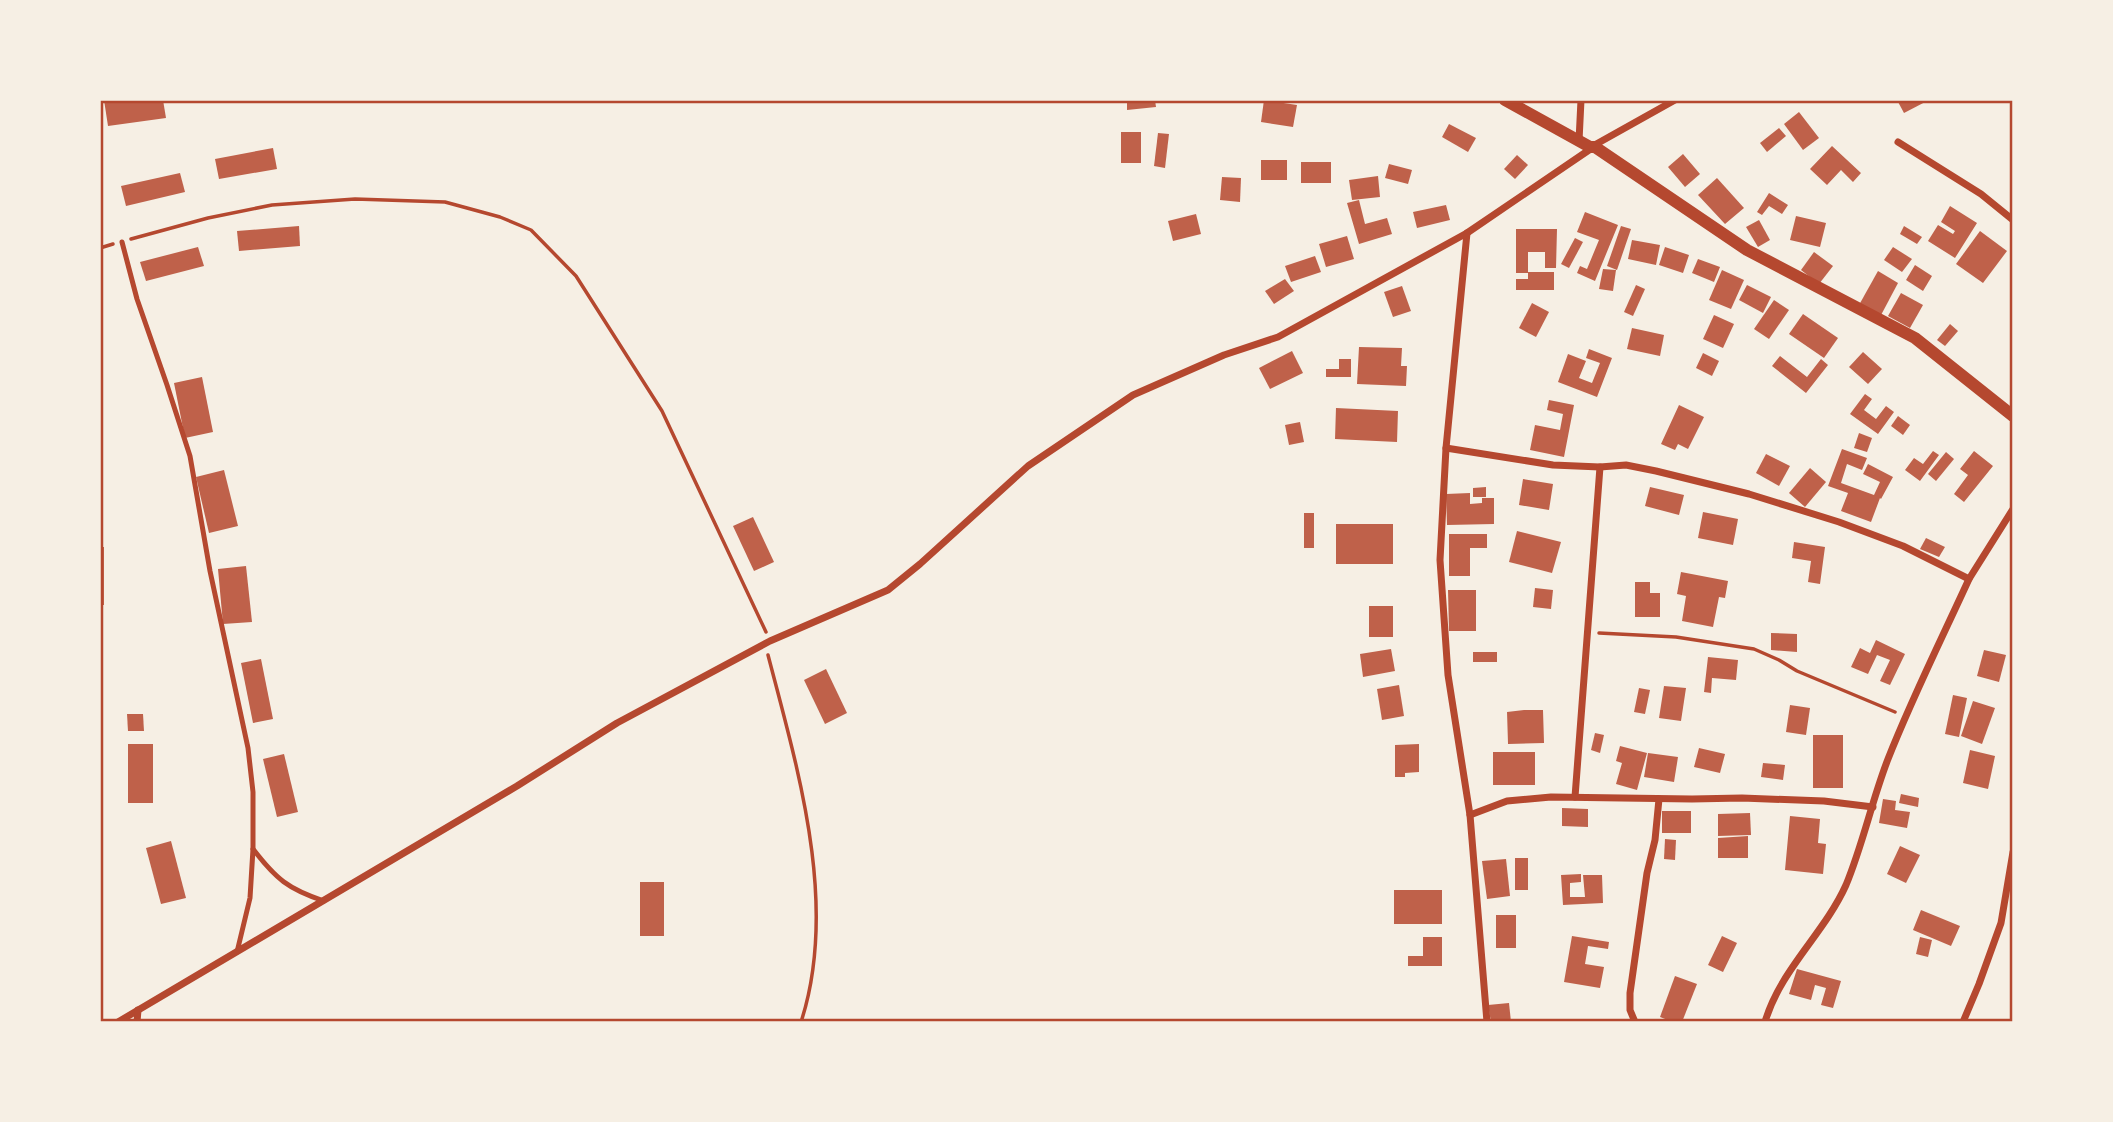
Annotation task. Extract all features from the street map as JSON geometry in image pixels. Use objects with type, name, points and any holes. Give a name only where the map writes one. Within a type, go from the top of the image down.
[{"type":"street","points":[[1505,100],[1588,145],[1747,250],[1915,338],[2013,416]]},
{"type":"street","points":[[1581,100],[1588,145]]},
{"type":"street","points":[[118,1022],[517,786],[617,723],[767,642],[888,590],[1028,466],[1133,395],[1224,355],[1278,337],[1467,233],[1588,145],[1675,100]]},
{"type":"street","points":[[1898,142],[1982,194],[2013,220]]},
{"type":"street","points":[[1467,233],[1446,449],[1440,559],[1448,675],[1470,815],[1487,1022]]},
{"type":"street","points":[[1446,449],[1553,465],[1626,465],[1749,494],[1839,522],[1903,546],[1969,579]]},
{"type":"street","points":[[1575,797],[1600,467]]},
{"type":"street","points":[[1765,1022],[1790,970],[1823,924],[1844,888],[1888,760],[1907,716],[1969,579],[2013,509]]},
{"type":"street","points":[[1470,815],[1507,801],[1552,797],[1742,797],[1824,801],[1873,807]]},
{"type":"street","points":[[1635,1022],[1630,1010],[1630,993],[1647,873],[1655,840],[1659,799]]},
{"type":"street","points":[[1963,1022],[2001,923],[2013,852]]},
{"type":"street","points":[[137,1022],[138,1010]]},
{"type":"lane","points":[[122,242],[136,299],[190,456],[212,584],[248,748],[253,792],[254,849],[250,898],[237,951]]},
{"type":"lane","points":[[254,849],[271,872],[286,885],[324,901]]},
{"type":"path","points":[[100,248],[208,218],[272,205],[355,199],[445,202],[500,217],[531,230],[576,276],[662,411],[767,642],[811,846],[817,923],[811,980],[801,1022]]},
{"type":"path","points":[[1588,633],[1676,636],[1754,649],[1797,671],[1907,716]]},
{"type":"building","points":[[104,100],[163,100],[166,118],[108,126]]},
{"type":"building","points":[[1127,100],[1155,100],[1156,107],[1127,110]]},
{"type":"building","points":[[1264,100],[1297,105],[1293,127],[1261,122]]},
{"type":"building","points":[[1897,100],[1929,100],[1904,113]]},
{"type":"building","points":[[1799,112],[1819,138],[1803,150],[1784,124]]},
{"type":"building","points":[[1449,124],[1476,138],[1468,152],[1442,137]]},
{"type":"building","points":[[1779,128],[1786,136],[1767,152],[1760,143]]},
{"type":"building","points":[[1121,132],[1141,132],[1141,163],[1121,163]]},
{"type":"building","points":[[1158,133],[1169,134],[1165,168],[1154,166]]},
{"type":"building","points":[[1832,146],[1861,173],[1853,182],[1841,170],[1827,185],[1810,169]]},
{"type":"building","points":[[273,148],[277,169],[219,179],[215,159]]},
{"type":"building","points":[[1683,154],[1700,174],[1685,187],[1668,167]]},
{"type":"building","points":[[1517,155],[1528,165],[1515,179],[1504,169]]},
{"type":"building","points":[[1261,160],[1287,160],[1287,180],[1261,180]]},
{"type":"building","points":[[1301,162],[1331,162],[1331,183],[1301,183]]},
{"type":"building","points":[[1389,164],[1412,170],[1408,184],[1385,178]]},
{"type":"building","points":[[180,173],[185,192],[126,206],[121,186]]},
{"type":"building","points":[[1378,176],[1380,197],[1352,200],[1349,180]]},
{"type":"building","points":[[1222,177],[1241,178],[1240,202],[1220,200]]},
{"type":"building","points":[[1717,178],[1744,208],[1725,224],[1698,195]]},
{"type":"building","points":[[1769,193],[1788,205],[1782,214],[1769,206],[1762,215],[1757,212]]},
{"type":"building","points":[[1359,200],[1365,224],[1387,218],[1392,234],[1359,244],[1347,203]]},
{"type":"building","points":[[1446,205],[1450,220],[1417,228],[1413,212]]},
{"type":"building","points":[[1950,206],[1977,223],[1955,258],[1928,241],[1938,225],[1953,234],[1955,231],[1941,222]]},
{"type":"building","points":[[1585,212],[1618,225],[1595,281],[1577,273],[1580,266],[1587,269],[1599,240],[1577,232]]},
{"type":"building","points":[[1196,214],[1201,234],[1173,241],[1168,221]]},
{"type":"building","points":[[1796,216],[1826,223],[1820,247],[1790,240]]},
{"type":"building","points":[[1759,220],[1770,240],[1758,247],[1746,227]]},
{"type":"building","points":[[299,226],[300,246],[239,251],[237,231]]},
{"type":"building","points":[[1621,226],[1631,229],[1617,270],[1607,266]]},
{"type":"building","points":[[1904,226],[1922,237],[1917,244],[1900,234]]},
{"type":"building","points":[[1516,229],[1557,229],[1556,268],[1545,268],[1545,252],[1528,252],[1528,273],[1516,273]]},
{"type":"building","points":[[1980,231],[2007,251],[1983,283],[1956,264]]},
{"type":"building","points":[[1347,236],[1354,259],[1326,267],[1319,244]]},
{"type":"building","points":[[1575,238],[1583,242],[1569,268],[1561,264]]},
{"type":"building","points":[[1632,240],[1660,245],[1656,265],[1628,259]]},
{"type":"building","points":[[198,247],[204,266],[146,281],[140,262]]},
{"type":"building","points":[[1665,247],[1689,255],[1683,273],[1659,265]]},
{"type":"building","points":[[1893,247],[1912,259],[1902,272],[1884,260]]},
{"type":"building","points":[[1814,252],[1833,266],[1819,284],[1801,270]]},
{"type":"building","points":[[1315,256],[1321,272],[1291,282],[1285,266]]},
{"type":"building","points":[[1698,259],[1720,267],[1714,282],[1692,273]]},
{"type":"building","points":[[1915,265],[1932,276],[1923,291],[1906,280]]},
{"type":"building","points":[[1603,269],[1616,270],[1613,291],[1599,289]]},
{"type":"building","points":[[1722,270],[1744,280],[1731,309],[1709,300]]},
{"type":"building","points":[[1878,271],[1898,283],[1880,317],[1859,305]]},
{"type":"building","points":[[1528,272],[1554,272],[1554,290],[1516,290],[1516,279],[1528,279]]},
{"type":"building","points":[[1285,279],[1294,291],[1274,304],[1265,291]]},
{"type":"building","points":[[1636,285],[1645,289],[1633,316],[1624,312]]},
{"type":"building","points":[[1747,285],[1771,297],[1763,313],[1739,300]]},
{"type":"building","points":[[1402,286],[1411,311],[1393,317],[1384,292]]},
{"type":"building","points":[[1901,293],[1923,305],[1910,328],[1888,316]]},
{"type":"building","points":[[1774,300],[1789,310],[1769,339],[1754,329]]},
{"type":"building","points":[[1532,303],[1549,312],[1536,337],[1519,328]]},
{"type":"building","points":[[1803,314],[1838,338],[1824,358],[1789,334]]},
{"type":"building","points":[[1714,315],[1734,324],[1723,348],[1703,339]]},
{"type":"building","points":[[1950,324],[1958,331],[1945,346],[1937,340]]},
{"type":"building","points":[[1632,328],[1664,335],[1660,356],[1627,349]]},
{"type":"building","points":[[1359,347],[1402,348],[1401,366],[1407,366],[1406,386],[1357,384]]},
{"type":"building","points":[[1589,349],[1612,358],[1597,397],[1558,382],[1568,354],[1586,361],[1579,378],[1592,383],[1600,363],[1586,358]]},
{"type":"building","points":[[1292,351],[1303,373],[1270,389],[1259,368]]},
{"type":"building","points":[[1863,352],[1882,369],[1868,384],[1849,367]]},
{"type":"building","points":[[1703,353],[1719,361],[1712,376],[1696,368]]},
{"type":"building","points":[[1780,356],[1807,377],[1821,359],[1828,365],[1806,393],[1772,366]]},
{"type":"building","points":[[1339,359],[1351,359],[1351,377],[1326,377],[1326,369],[1339,369]]},
{"type":"building","points":[[202,377],[213,432],[185,438],[174,383]]},
{"type":"building","points":[[1865,394],[1872,399],[1864,410],[1876,419],[1886,406],[1894,412],[1878,434],[1850,414]]},
{"type":"building","points":[[1549,400],[1574,405],[1564,457],[1530,450],[1535,425],[1560,430],[1563,414],[1547,410]]},
{"type":"building","points":[[1679,405],[1704,417],[1688,449],[1678,444],[1675,450],[1661,444]]},
{"type":"building","points":[[1336,408],[1398,411],[1397,442],[1335,439]]},
{"type":"building","points":[[1898,416],[1910,425],[1903,435],[1891,426]]},
{"type":"building","points":[[1300,422],[1304,442],[1289,445],[1285,425]]},
{"type":"building","points":[[1859,433],[1872,438],[1867,452],[1854,448]]},
{"type":"building","points":[[1842,449],[1867,458],[1862,470],[1847,464],[1841,483],[1874,495],[1880,482],[1863,474],[1868,464],[1893,477],[1880,498],[1871,522],[1841,511],[1848,493],[1828,486]]},
{"type":"building","points":[[1933,451],[1939,455],[1920,481],[1905,470],[1914,458],[1923,464]]},
{"type":"building","points":[[1974,451],[1993,466],[1964,502],[1954,494],[1968,475],[1960,469]]},
{"type":"building","points":[[1946,452],[1954,459],[1936,481],[1928,474]]},
{"type":"building","points":[[1766,454],[1790,466],[1779,486],[1756,473]]},
{"type":"building","points":[[1810,468],[1826,482],[1805,507],[1789,493]]},
{"type":"building","points":[[224,470],[238,526],[209,533],[196,477]]},
{"type":"building","points":[[1523,479],[1553,484],[1549,510],[1519,505]]},
{"type":"building","points":[[1486,487],[1486,497],[1473,497],[1473,488]]},
{"type":"building","points":[[1650,487],[1684,495],[1679,515],[1645,506]]},
{"type":"building","points":[[1470,493],[1470,504],[1482,503],[1482,498],[1494,498],[1494,524],[1447,525],[1446,494]]},
{"type":"building","points":[[1703,512],[1738,519],[1733,545],[1698,538]]},
{"type":"building","points":[[1304,513],[1314,513],[1314,548],[1304,548]]},
{"type":"building","points":[[753,517],[774,562],[754,571],[733,526]]},
{"type":"building","points":[[1336,524],[1393,524],[1393,564],[1336,564]]},
{"type":"building","points":[[1517,531],[1561,542],[1552,573],[1509,562]]},
{"type":"building","points":[[1449,534],[1487,534],[1487,548],[1470,548],[1470,576],[1449,576]]},
{"type":"building","points":[[1926,538],[1945,547],[1939,557],[1920,549]]},
{"type":"building","points":[[1794,542],[1825,547],[1820,584],[1808,582],[1811,561],[1792,558]]},
{"type":"building","points":[[100,547],[104,547],[104,605],[100,605]]},
{"type":"building","points":[[246,566],[252,622],[223,624],[218,569]]},
{"type":"building","points":[[1681,572],[1728,581],[1725,598],[1719,597],[1713,627],[1682,621],[1686,596],[1677,594]]},
{"type":"building","points":[[1635,582],[1650,582],[1650,593],[1660,593],[1660,617],[1635,617]]},
{"type":"building","points":[[1535,588],[1553,590],[1551,609],[1533,607]]},
{"type":"building","points":[[1448,590],[1476,590],[1476,631],[1449,631]]},
{"type":"building","points":[[1369,606],[1393,606],[1393,637],[1369,637]]},
{"type":"building","points":[[1771,633],[1797,634],[1797,652],[1771,650]]},
{"type":"building","points":[[1876,640],[1905,654],[1890,685],[1880,681],[1890,660],[1877,655],[1868,674],[1851,667],[1860,648],[1870,653]]},
{"type":"building","points":[[1391,649],[1395,671],[1363,677],[1360,654]]},
{"type":"building","points":[[1984,650],[2006,655],[1999,682],[1977,676]]},
{"type":"building","points":[[1473,652],[1497,652],[1497,662],[1473,662]]},
{"type":"building","points":[[1708,657],[1738,660],[1736,680],[1712,678],[1711,693],[1704,692]]},
{"type":"building","points":[[261,659],[273,719],[253,723],[241,663]]},
{"type":"building","points":[[826,669],[847,713],[825,724],[804,680]]},
{"type":"building","points":[[1399,685],[1404,716],[1382,720],[1377,689]]},
{"type":"building","points":[[1664,686],[1686,688],[1681,721],[1659,718]]},
{"type":"building","points":[[1639,688],[1650,690],[1645,714],[1634,712]]},
{"type":"building","points":[[1953,695],[1967,698],[1959,737],[1945,734]]},
{"type":"building","points":[[1973,701],[1995,708],[1982,744],[1961,736]]},
{"type":"building","points":[[1790,705],[1810,708],[1806,735],[1786,732]]},
{"type":"building","points":[[1543,710],[1544,743],[1508,744],[1507,712]]},
{"type":"building","points":[[127,714],[143,714],[144,731],[128,731]]},
{"type":"building","points":[[1595,733],[1604,735],[1600,753],[1591,750]]},
{"type":"building","points":[[1813,735],[1843,735],[1843,788],[1813,788]]},
{"type":"building","points":[[128,744],[153,744],[153,803],[128,803]]},
{"type":"building","points":[[1419,744],[1419,772],[1395,777],[1395,745]]},
{"type":"building","points":[[1620,746],[1647,753],[1637,790],[1616,784],[1622,763],[1616,761]]},
{"type":"building","points":[[1699,748],[1725,754],[1720,773],[1694,767]]},
{"type":"building","points":[[1970,750],[1995,756],[1988,789],[1963,783]]},
{"type":"building","points":[[1493,752],[1535,752],[1535,785],[1493,785]]},
{"type":"building","points":[[1648,753],[1678,757],[1674,782],[1644,777]]},
{"type":"building","points":[[284,754],[298,812],[277,817],[263,759]]},
{"type":"building","points":[[1763,763],[1785,765],[1783,780],[1761,777]]},
{"type":"building","points":[[1901,794],[1919,798],[1918,807],[1899,803]]},
{"type":"building","points":[[1883,799],[1896,801],[1895,810],[1910,812],[1907,828],[1879,823]]},
{"type":"building","points":[[1562,808],[1588,809],[1588,827],[1562,826]]},
{"type":"building","points":[[1662,811],[1691,811],[1691,833],[1662,833]]},
{"type":"building","points":[[1750,813],[1751,835],[1718,836],[1718,814]]},
{"type":"building","points":[[1790,816],[1820,819],[1818,843],[1826,844],[1823,874],[1785,870]]},
{"type":"building","points":[[1748,836],[1748,858],[1718,858],[1718,838]]},
{"type":"building","points":[[1665,839],[1676,840],[1675,860],[1664,859]]},
{"type":"building","points":[[171,841],[186,898],[161,904],[146,848]]},
{"type":"building","points":[[1900,846],[1920,855],[1906,883],[1887,874]]},
{"type":"building","points":[[1515,858],[1528,858],[1528,890],[1515,890]]},
{"type":"building","points":[[1506,859],[1510,896],[1487,899],[1482,861]]},
{"type":"building","points":[[1581,874],[1581,882],[1570,883],[1570,897],[1585,897],[1583,875],[1602,875],[1603,903],[1563,905],[1561,875]]},
{"type":"building","points":[[640,882],[664,882],[664,936],[640,936]]},
{"type":"building","points":[[1394,890],[1442,890],[1442,924],[1394,924]]},
{"type":"building","points":[[1921,910],[1960,926],[1951,946],[1913,930]]},
{"type":"building","points":[[1496,915],[1516,915],[1516,948],[1496,948]]},
{"type":"building","points":[[1572,936],[1609,942],[1608,949],[1588,946],[1585,964],[1604,967],[1600,988],[1564,982]]},
{"type":"building","points":[[1722,936],[1737,943],[1723,972],[1708,965]]},
{"type":"building","points":[[1423,937],[1442,937],[1442,966],[1408,966],[1408,956],[1423,956]]},
{"type":"building","points":[[1920,937],[1932,940],[1928,957],[1916,954]]},
{"type":"building","points":[[1797,969],[1841,981],[1833,1008],[1821,1005],[1826,988],[1815,985],[1811,1000],[1789,994]]},
{"type":"building","points":[[1675,976],[1697,984],[1682,1022],[1660,1017]]},
{"type":"building","points":[[1509,1003],[1511,1022],[1491,1022],[1488,1005]]}]
